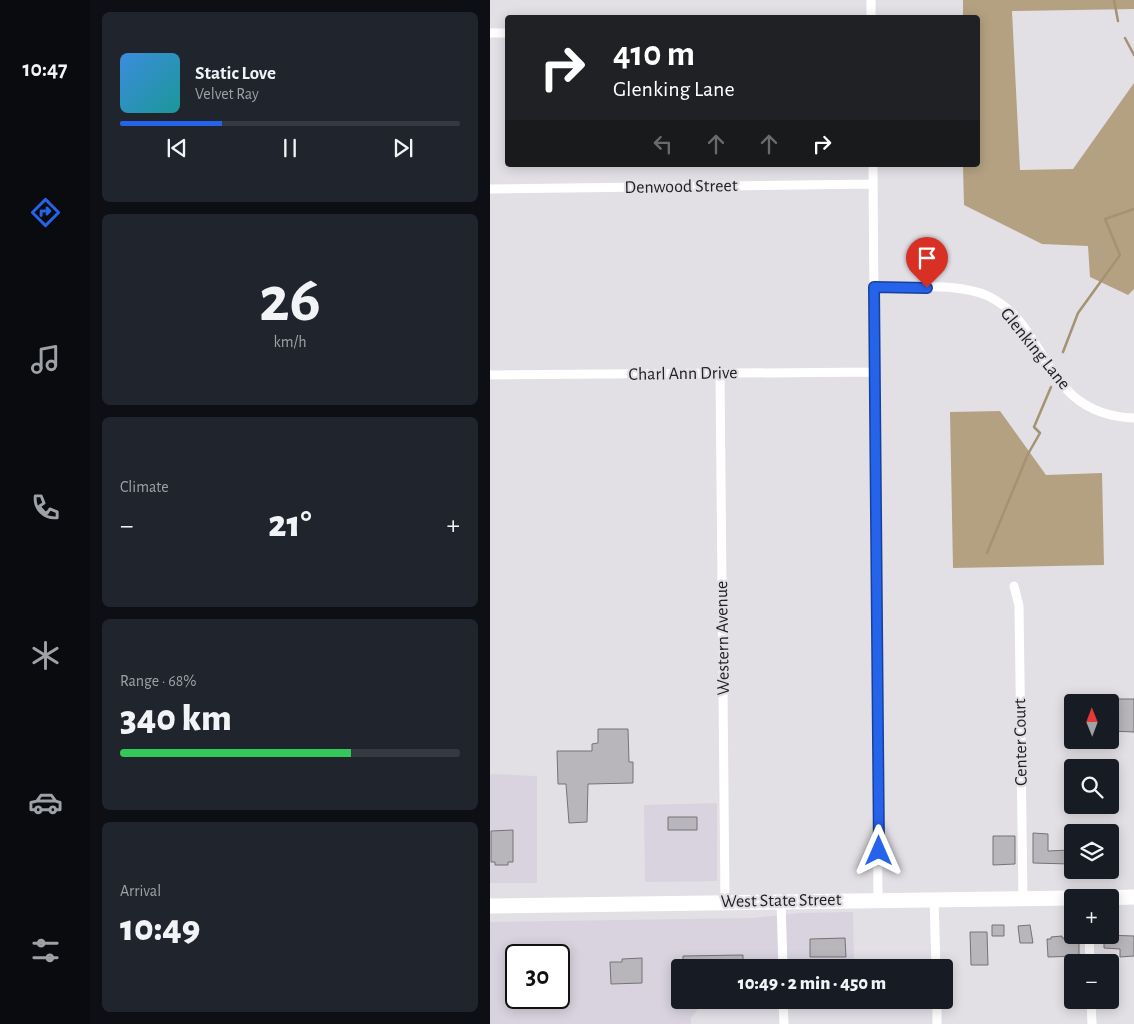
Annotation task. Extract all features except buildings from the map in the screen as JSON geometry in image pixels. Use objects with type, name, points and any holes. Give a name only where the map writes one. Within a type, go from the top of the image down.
[{"type":"highway","points":[[1119,897],[1134,897]]},
{"type":"highway","name":"West State Street","points":[[490,906],[1064,898]]},
{"type":"street","points":[[871,0],[871,15]]},
{"type":"street","points":[[490,33],[505,33]]},
{"type":"street","points":[[873,167],[878,900]]},
{"type":"street","name":"Denwood Street","points":[[490,189],[873,184]]},
{"type":"street","name":"Glenking Lane","points":[[874,287],[947,288],[987,296],[1013,316],[1030,338],[1051,373],[1069,392],[1099,412],[1113,416],[1134,418]]},
{"type":"street","name":"Charl Ann Drive","points":[[490,375],[875,372]]},
{"type":"street","name":"Western Avenue","points":[[720,374],[725,902]]},
{"type":"street","name":"Center Court","points":[[1014,586],[1019,606],[1023,898]]},
{"type":"street","points":[[934,900],[936,959]]},
{"type":"street","points":[[781,901],[782,959]]},
{"type":"street","points":[[783,1009],[784,1024]]},
{"type":"street","points":[[937,1009],[938,1024]]},
{"type":"street","points":[[1091,1009],[1092,1024]]},
{"type":"shaded area","points":[[963,0],[1134,0],[1134,9],[1012,11],[1020,170],[1073,169],[1134,83],[1134,289],[1128,295],[1090,277],[1088,246],[1042,244],[964,205],[963,167],[980,167],[980,15],[963,15]]},
{"type":"shaded area","points":[[1000,411],[1046,475],[1102,473],[1104,565],[953,568],[950,412]]},
{"type":"shaded area","points":[[490,774],[537,776],[537,883],[490,883]]},
{"type":"shaded area","points":[[717,803],[717,881],[645,882],[644,805]]},
{"type":"shaded area","points":[[853,912],[854,959],[671,959],[671,1009],[698,1009],[691,1018],[691,1024],[490,1024],[490,922],[752,918],[798,913]]},
{"type":"waterway","points":[[1114,0],[1118,21]]},
{"type":"waterway","points":[[1125,38],[1134,55]]},
{"type":"waterway","points":[[1063,352],[1078,313],[1120,255],[1105,219],[1134,209]]},
{"type":"waterway","points":[[987,553],[1028,454],[1040,433],[1034,427],[1051,387]]},
{"type":"route","points":[[879,851],[874,287],[927,288]]}]
